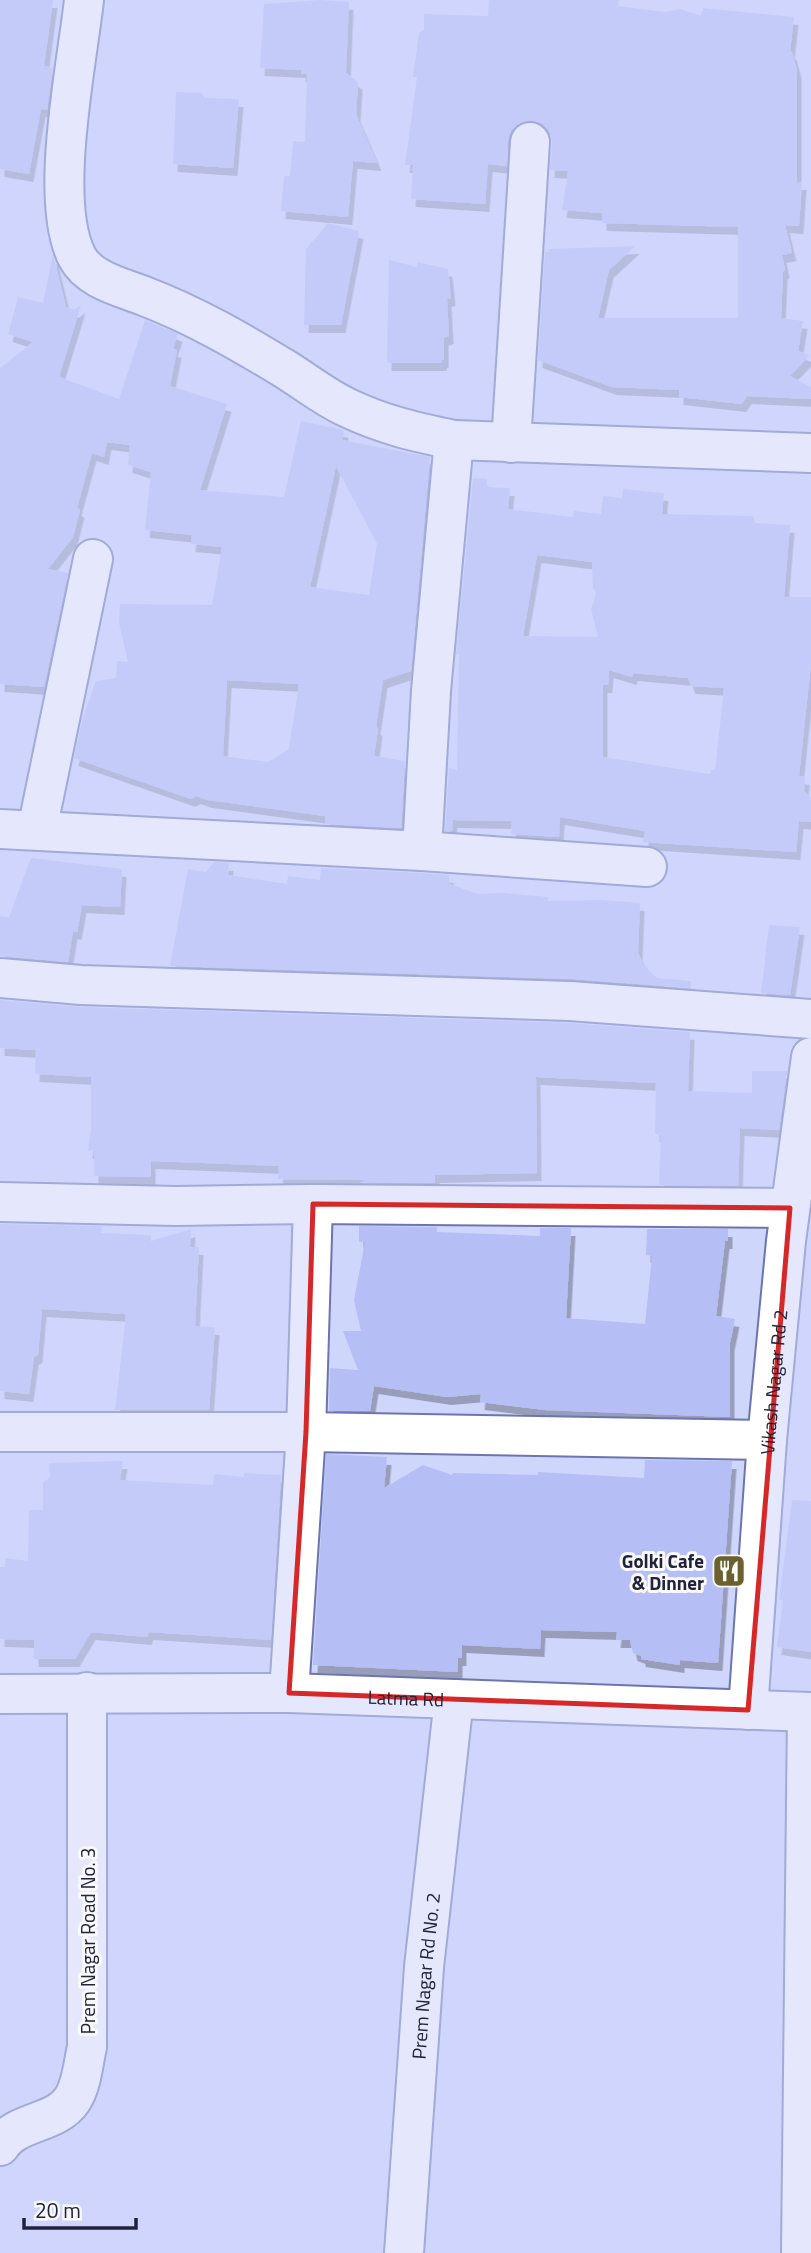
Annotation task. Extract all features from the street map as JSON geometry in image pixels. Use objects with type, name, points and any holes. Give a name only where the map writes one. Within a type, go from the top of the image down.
[{"type":"street","points":[[85,0],[64,181],[68,227],[78,259],[98,278],[170,306],[227,333],[344,407],[402,430],[454,440],[811,453]]},
{"type":"street","points":[[511,443],[530,142]]},
{"type":"street","points":[[422,851],[431,691],[454,440]]},
{"type":"street","points":[[93,559],[18,830],[422,851],[647,867]]},
{"type":"street","points":[[0,978],[81,985],[570,1001],[811,1019]]},
{"type":"street","name":"Vikash Nagar Rd 2","points":[[748,1710],[767,1440],[796,1231],[811,1057]]},
{"type":"street","points":[[0,1202],[176,1206],[313,1204],[796,1231]]},
{"type":"street","points":[[289,1693],[306,1432],[313,1204]]},
{"type":"street","points":[[0,1432],[306,1432],[767,1440]]},
{"type":"street","name":"Prem Nagar Road No. 3","points":[[5,2134],[64,2109],[78,2085],[87,2047],[86,1692]]},
{"type":"street","name":"Latma Rd","points":[[0,1694],[289,1693],[809,1712]]},
{"type":"street","name":"Prem Nagar Rd No. 2","points":[[404,2253],[424,1967],[454,1699]]},
{"type":"street","points":[[801,2253],[809,1712]]},
{"type":"highlighted area","points":[[313,1204],[790,1208],[748,1710],[289,1693],[306,1432]]},
{"type":"building","points":[[0,0],[53,0],[44,66],[53,68],[47,110],[41,109],[29,174],[0,169]]},
{"type":"building","points":[[320,0],[349,2],[346,73],[358,82],[356,114],[377,163],[353,161],[348,217],[281,211],[284,176],[290,176],[293,141],[305,142],[307,74],[301,74],[301,70],[260,68],[264,4]]},
{"type":"building","points":[[489,0],[619,0],[618,6],[665,12],[680,9],[701,16],[703,8],[794,17],[790,51],[797,70],[797,182],[802,182],[799,226],[785,225],[792,253],[782,255],[785,270],[781,318],[803,321],[798,351],[810,355],[790,376],[811,387],[811,399],[747,396],[742,404],[679,397],[679,390],[612,387],[538,360],[545,252],[549,252],[549,249],[635,246],[609,270],[598,318],[738,318],[738,227],[602,223],[602,213],[562,210],[568,171],[550,170],[550,133],[543,124],[532,120],[520,123],[511,130],[507,166],[488,164],[485,204],[411,199],[413,165],[405,165],[417,77],[413,77],[419,33],[424,30],[424,14],[488,16]]},
{"type":"building","points":[[176,92],[202,93],[204,98],[239,99],[233,168],[173,164]]},
{"type":"building","points":[[328,223],[359,231],[341,325],[304,325],[306,249]]},
{"type":"building","points":[[53,254],[66,307],[74,310],[81,305],[59,377],[119,399],[145,320],[178,334],[173,349],[177,350],[170,386],[227,404],[200,490],[284,497],[301,421],[344,430],[342,440],[430,457],[411,671],[383,680],[376,726],[378,729],[374,756],[405,761],[401,828],[325,824],[325,816],[208,800],[196,796],[191,799],[74,758],[83,717],[96,681],[116,678],[117,661],[128,662],[119,623],[120,604],[212,605],[222,547],[191,544],[192,535],[145,530],[151,472],[128,465],[130,445],[107,442],[104,457],[92,453],[77,508],[80,510],[73,537],[48,569],[68,573],[44,687],[0,684],[0,368],[33,342],[8,334],[18,297],[43,303]],"holes":[[[336,466],[377,543],[369,595],[310,587]],[[227,680],[299,684],[289,749],[268,762],[223,756]]]},
{"type":"building","points":[[389,260],[417,267],[417,262],[448,269],[451,298],[447,299],[449,336],[444,338],[442,363],[387,363]]},
{"type":"building","points":[[473,478],[487,479],[487,487],[510,488],[508,509],[573,517],[574,511],[601,514],[603,496],[622,498],[623,489],[664,493],[662,514],[753,516],[755,523],[790,525],[784,597],[811,597],[811,663],[799,776],[805,777],[804,791],[811,797],[811,822],[799,821],[796,852],[643,842],[645,831],[560,817],[559,837],[511,834],[512,821],[453,820],[452,831],[445,831],[449,768],[457,770],[459,654],[456,655]],"holes":[[[537,555],[592,562],[593,588],[596,594],[591,609],[598,637],[523,636]],[[609,670],[632,677],[633,673],[688,678],[691,686],[724,688],[715,770],[711,770],[710,774],[603,757],[603,685],[608,685]]]},
{"type":"building","points":[[31,858],[122,869],[120,907],[82,905],[77,932],[73,931],[68,962],[0,956],[0,916],[9,917]]},
{"type":"building","points":[[214,862],[229,863],[228,875],[287,884],[288,876],[320,880],[321,868],[421,873],[449,875],[449,884],[478,894],[548,897],[548,901],[601,900],[640,903],[638,953],[643,964],[657,978],[691,981],[691,988],[572,979],[170,966],[188,869],[206,872]]},
{"type":"building","points":[[769,925],[800,927],[790,995],[761,993]]},
{"type":"building","points":[[0,1000],[80,1007],[569,1023],[690,1032],[688,1091],[752,1093],[752,1071],[787,1071],[779,1130],[740,1128],[738,1186],[659,1185],[661,1135],[655,1134],[656,1083],[536,1077],[537,1173],[435,1175],[435,1183],[360,1183],[367,1180],[278,1179],[279,1166],[151,1161],[151,1177],[94,1176],[94,1150],[88,1151],[91,1077],[35,1074],[36,1050],[0,1048]]},
{"type":"building","points":[[0,1224],[102,1226],[101,1233],[151,1235],[151,1241],[191,1229],[190,1247],[199,1247],[195,1326],[215,1327],[209,1410],[115,1410],[126,1314],[42,1309],[38,1355],[34,1357],[29,1394],[0,1391]]},
{"type":"building","points":[[359,1226],[437,1227],[437,1232],[540,1236],[540,1228],[571,1228],[566,1318],[645,1324],[652,1256],[646,1255],[647,1229],[728,1229],[716,1316],[735,1319],[730,1343],[730,1417],[545,1410],[480,1402],[481,1394],[447,1397],[374,1386],[370,1411],[329,1411],[330,1368],[358,1370],[343,1331],[361,1331],[354,1300],[365,1242],[359,1242]]},
{"type":"building","points":[[326,1454],[387,1457],[384,1488],[423,1465],[452,1475],[538,1475],[538,1472],[644,1478],[645,1460],[732,1461],[718,1663],[680,1660],[680,1665],[641,1659],[641,1656],[633,1653],[630,1640],[616,1640],[617,1632],[541,1630],[540,1649],[462,1645],[458,1672],[313,1665]]},
{"type":"building","points":[[123,1461],[120,1480],[213,1485],[214,1474],[244,1477],[244,1473],[281,1475],[271,1640],[149,1632],[147,1637],[91,1632],[75,1659],[34,1659],[34,1640],[0,1639],[0,1567],[5,1567],[6,1558],[28,1561],[29,1510],[43,1510],[43,1483],[50,1477],[49,1463]]},
{"type":"building","points":[[792,1500],[811,1501],[811,1652],[777,1647],[783,1600],[779,1600]]},
{"type":"place","name":"Golki Cafe & Dinner","points":[[729,1571]]}]
